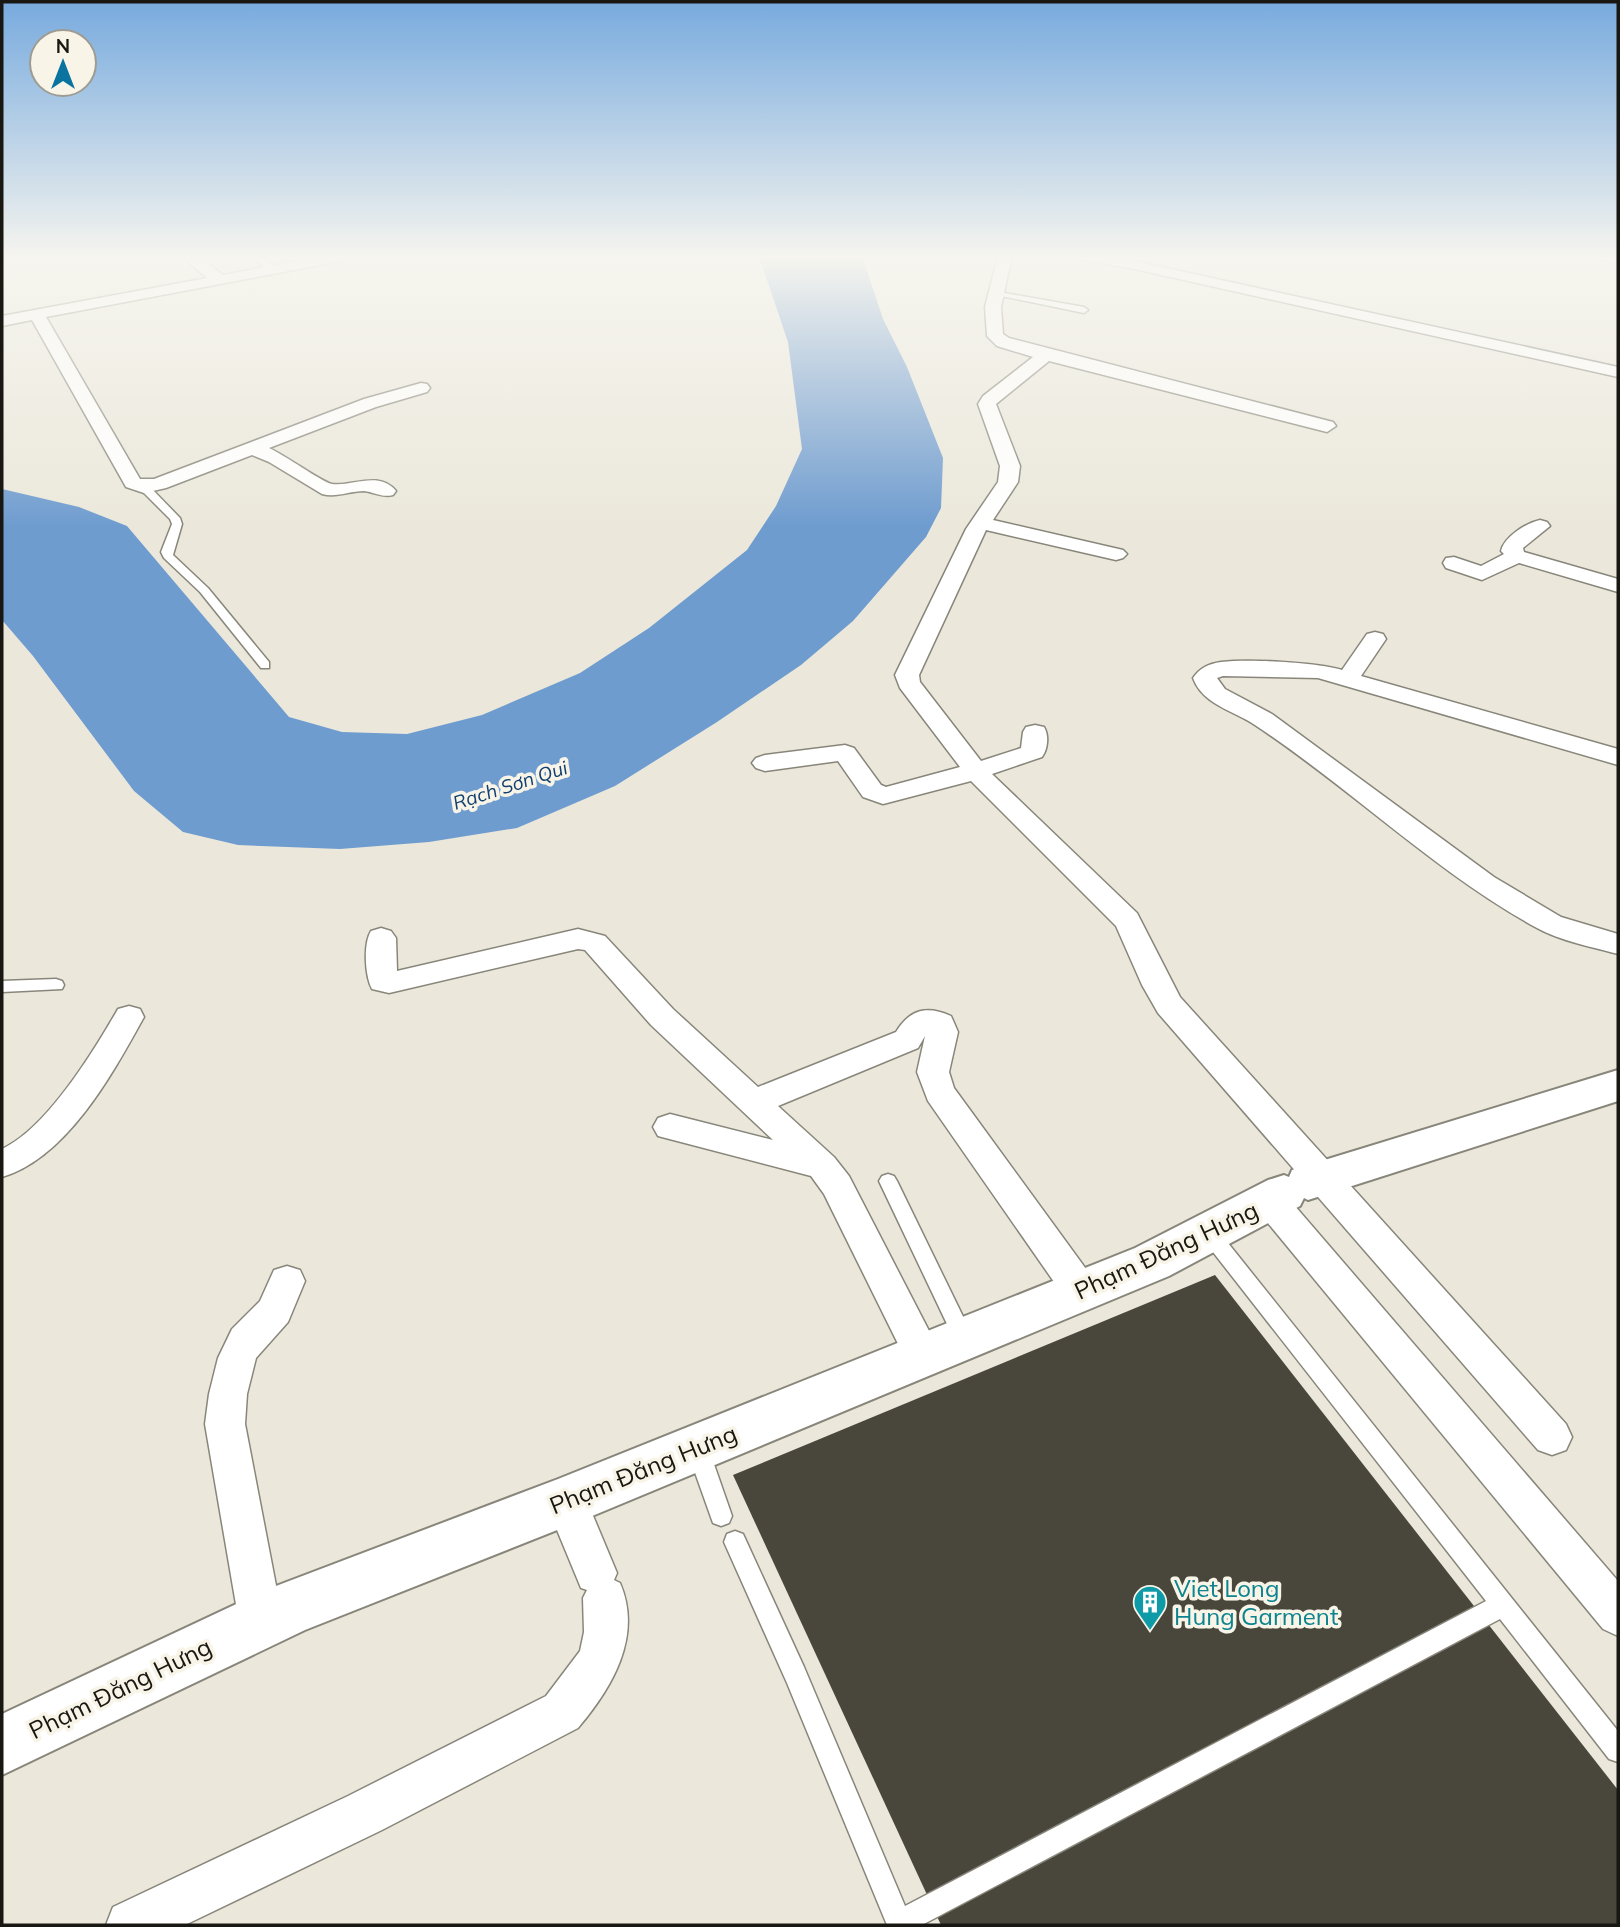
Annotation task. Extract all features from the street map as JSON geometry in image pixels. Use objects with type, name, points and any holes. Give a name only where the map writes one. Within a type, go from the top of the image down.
[{"type":"street","points":[[54,346],[133,483],[144,487],[370,403],[421,388]]},
{"type":"street","points":[[1018,346],[1327,426]]},
{"type":"street","points":[[1500,346],[1618,372]]},
{"type":"street","points":[[1046,355],[987,404],[1010,473],[1008,482],[980,523],[907,675],[913,691],[963,775],[1127,920],[1136,933],[1158,990],[1296,1188],[1618,1614]]},
{"type":"street","points":[[252,449],[276,458],[329,490],[366,485],[386,491]]},
{"type":"street","points":[[980,523],[1116,554]]},
{"type":"street","points":[[1540,526],[1513,545],[1512,551],[1517,556],[1618,586]]},
{"type":"street","points":[[1454,563],[1482,574],[1517,556]]},
{"type":"street","points":[[1348,678],[1375,639]]},
{"type":"street","points":[[1618,757],[1385,692],[1320,670],[1221,669],[1209,673],[1205,678],[1216,694],[1263,719],[1505,897],[1551,924],[1618,944]]},
{"type":"street","points":[[765,763],[845,753],[872,791],[883,796],[963,775],[1033,752],[1035,732]]},
{"type":"street","points":[[381,938],[383,982],[389,983],[587,939],[595,943],[662,1017],[822,1166],[943,1347]]},
{"type":"street","points":[[2,1164],[25,1154],[85,1086],[107,1057],[129,1017]]},
{"type":"street","points":[[755,1102],[907,1040],[917,1023],[922,1019],[932,1019],[940,1024],[942,1032],[933,1072],[939,1092],[1080,1292]]},
{"type":"street","name":"Phạm Đăng Hưng","points":[[2,1745],[261,1622],[373,1574],[566,1501],[1152,1262],[1296,1188],[1618,1085]]},
{"type":"street","points":[[670,1127],[822,1166]]},
{"type":"street","points":[[1296,1188],[1552,1437]]},
{"type":"street","points":[[261,1622],[225,1424],[228,1394],[237,1358],[245,1341],[275,1311],[287,1281]]},
{"type":"street","points":[[131,1925],[365,1813],[562,1713],[584,1688],[600,1658],[608,1627],[601,1585],[566,1501]]},
{"type":"lane","points":[[144,487],[175,518],[177,524],[168,556],[204,590],[265,665]]},
{"type":"lane","points":[[2,987],[56,985]]},
{"type":"lane","points":[[888,1181],[943,1347]]},
{"type":"lane","points":[[1209,1233],[1618,1750]]},
{"type":"lane","points":[[697,1448],[721,1516]]},
{"type":"lane","points":[[735,1542],[796,1675],[900,1924],[1503,1605]]},
{"type":"water","name":"Rạch Sơn Qui","points":[[789,346],[896,346],[943,458],[941,508],[926,537],[853,621],[801,665],[615,786],[517,828],[429,842],[340,849],[238,845],[183,832],[134,791],[33,656],[2,620],[2,489],[79,507],[127,526],[289,717],[342,732],[407,734],[482,715],[580,673],[649,628],[747,550],[776,506],[802,449]]},
{"type":"building","name":"Viet Long Hung Garment","points":[[1215,1275],[1618,1790],[1618,1925],[941,1925],[733,1475]]},
{"type":"place","name":"Viet Long Hung Garment","points":[[1150,1632]]}]
